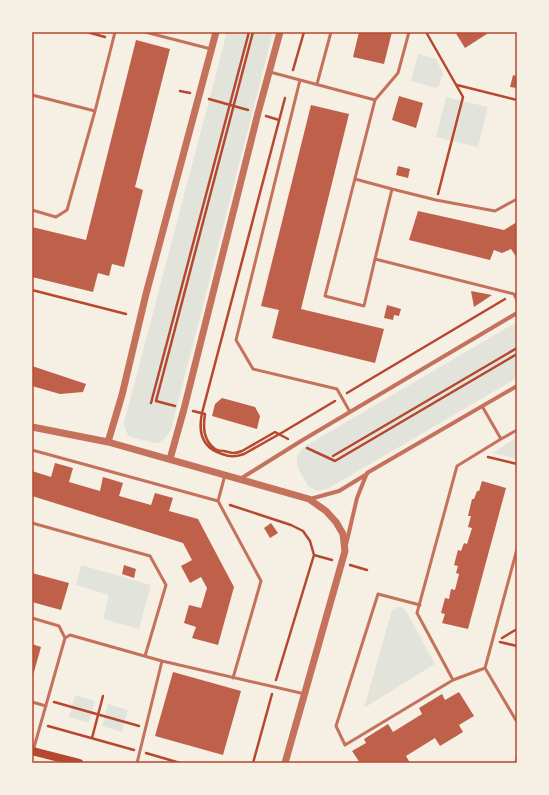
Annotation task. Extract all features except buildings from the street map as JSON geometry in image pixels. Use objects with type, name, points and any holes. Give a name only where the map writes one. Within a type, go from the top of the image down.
[{"type":"main road","points":[[32,751],[79,763]]},
{"type":"street","points":[[108,442],[122,395],[146,294],[216,32]]},
{"type":"street","points":[[170,459],[280,32]]},
{"type":"street","points":[[240,479],[517,313]]},
{"type":"street","points":[[309,499],[339,491],[517,386]]},
{"type":"street","points":[[32,427],[108,442],[309,499],[326,511],[336,522],[343,534],[345,551]]},
{"type":"street","points":[[285,763],[345,551],[357,498],[367,474]]},
{"type":"lane","points":[[32,210],[56,217],[67,210],[116,32]]},
{"type":"lane","points":[[145,32],[211,49]]},
{"type":"lane","points":[[317,84],[331,32]]},
{"type":"lane","points":[[392,189],[364,306],[325,296],[375,100],[398,73],[408,32]]},
{"type":"lane","points":[[270,72],[375,100]]},
{"type":"lane","points":[[300,80],[236,340],[253,369],[337,389],[350,412]]},
{"type":"lane","points":[[32,95],[95,111]]},
{"type":"lane","points":[[355,179],[436,200],[495,211],[517,198]]},
{"type":"lane","points":[[375,259],[514,294],[517,300]]},
{"type":"lane","points":[[482,406],[501,439]]},
{"type":"lane","points":[[453,680],[417,613],[456,466],[517,430]]},
{"type":"lane","points":[[32,450],[218,501]]},
{"type":"lane","points":[[226,475],[218,501],[261,582],[233,678]]},
{"type":"lane","points":[[32,523],[150,556],[166,585],[145,656]]},
{"type":"lane","points":[[517,549],[485,668],[517,722]]},
{"type":"lane","points":[[420,605],[378,594],[336,726],[345,745],[453,680],[485,668]]},
{"type":"lane","points":[[32,618],[58,626],[65,638]]},
{"type":"lane","points":[[32,751],[65,638],[70,635],[162,661],[305,694]]},
{"type":"lane","points":[[137,763],[162,661]]},
{"type":"lane","points":[[32,702],[46,706]]},
{"type":"lane","points":[[516,763],[517,757]]},
{"type":"path","points":[[87,32],[114,39]]},
{"type":"path","points":[[151,403],[249,32]]},
{"type":"path","points":[[304,32],[279,120],[202,416],[201,433],[204,442],[214,452],[232,457],[244,454],[514,294]]},
{"type":"path","points":[[426,32],[463,98],[436,200]]},
{"type":"path","points":[[456,85],[517,100]]},
{"type":"path","points":[[180,91],[279,120]]},
{"type":"path","points":[[32,290],[126,314]]},
{"type":"path","points":[[333,456],[517,348]]},
{"type":"path","points":[[298,444],[335,461],[517,354]]},
{"type":"path","points":[[217,458],[219,453]]},
{"type":"path","points":[[476,454],[517,464]]},
{"type":"path","points":[[218,501],[291,524],[303,532],[310,541],[314,555],[274,687],[253,763]]},
{"type":"path","points":[[517,629],[496,640],[517,646]]},
{"type":"path","points":[[92,738],[103,696]]},
{"type":"path","points":[[48,700],[146,728]]},
{"type":"path","points":[[41,724],[180,763]]},
{"type":"shaded area","points":[[227,32],[273,32],[171,430],[163,440],[155,443],[130,437],[126,431],[124,423]]},
{"type":"shaded area","points":[[418,54],[436,59],[443,73],[439,86],[436,88],[411,81]]},
{"type":"shaded area","points":[[446,97],[488,107],[478,147],[436,137]]},
{"type":"shaded area","points":[[517,322],[517,378],[329,488],[317,491],[308,486],[297,466],[297,456],[302,448]]},
{"type":"shaded area","points":[[517,437],[517,459],[493,453]]},
{"type":"shaded area","points":[[81,565],[151,585],[139,629],[103,619],[109,595],[76,585]]},
{"type":"shaded area","points":[[397,607],[401,607],[406,611],[435,664],[364,708],[392,610]]},
{"type":"shaded area","points":[[75,695],[95,701],[89,723],[69,717]]},
{"type":"shaded area","points":[[108,704],[128,710],[122,732],[102,726]]}]
